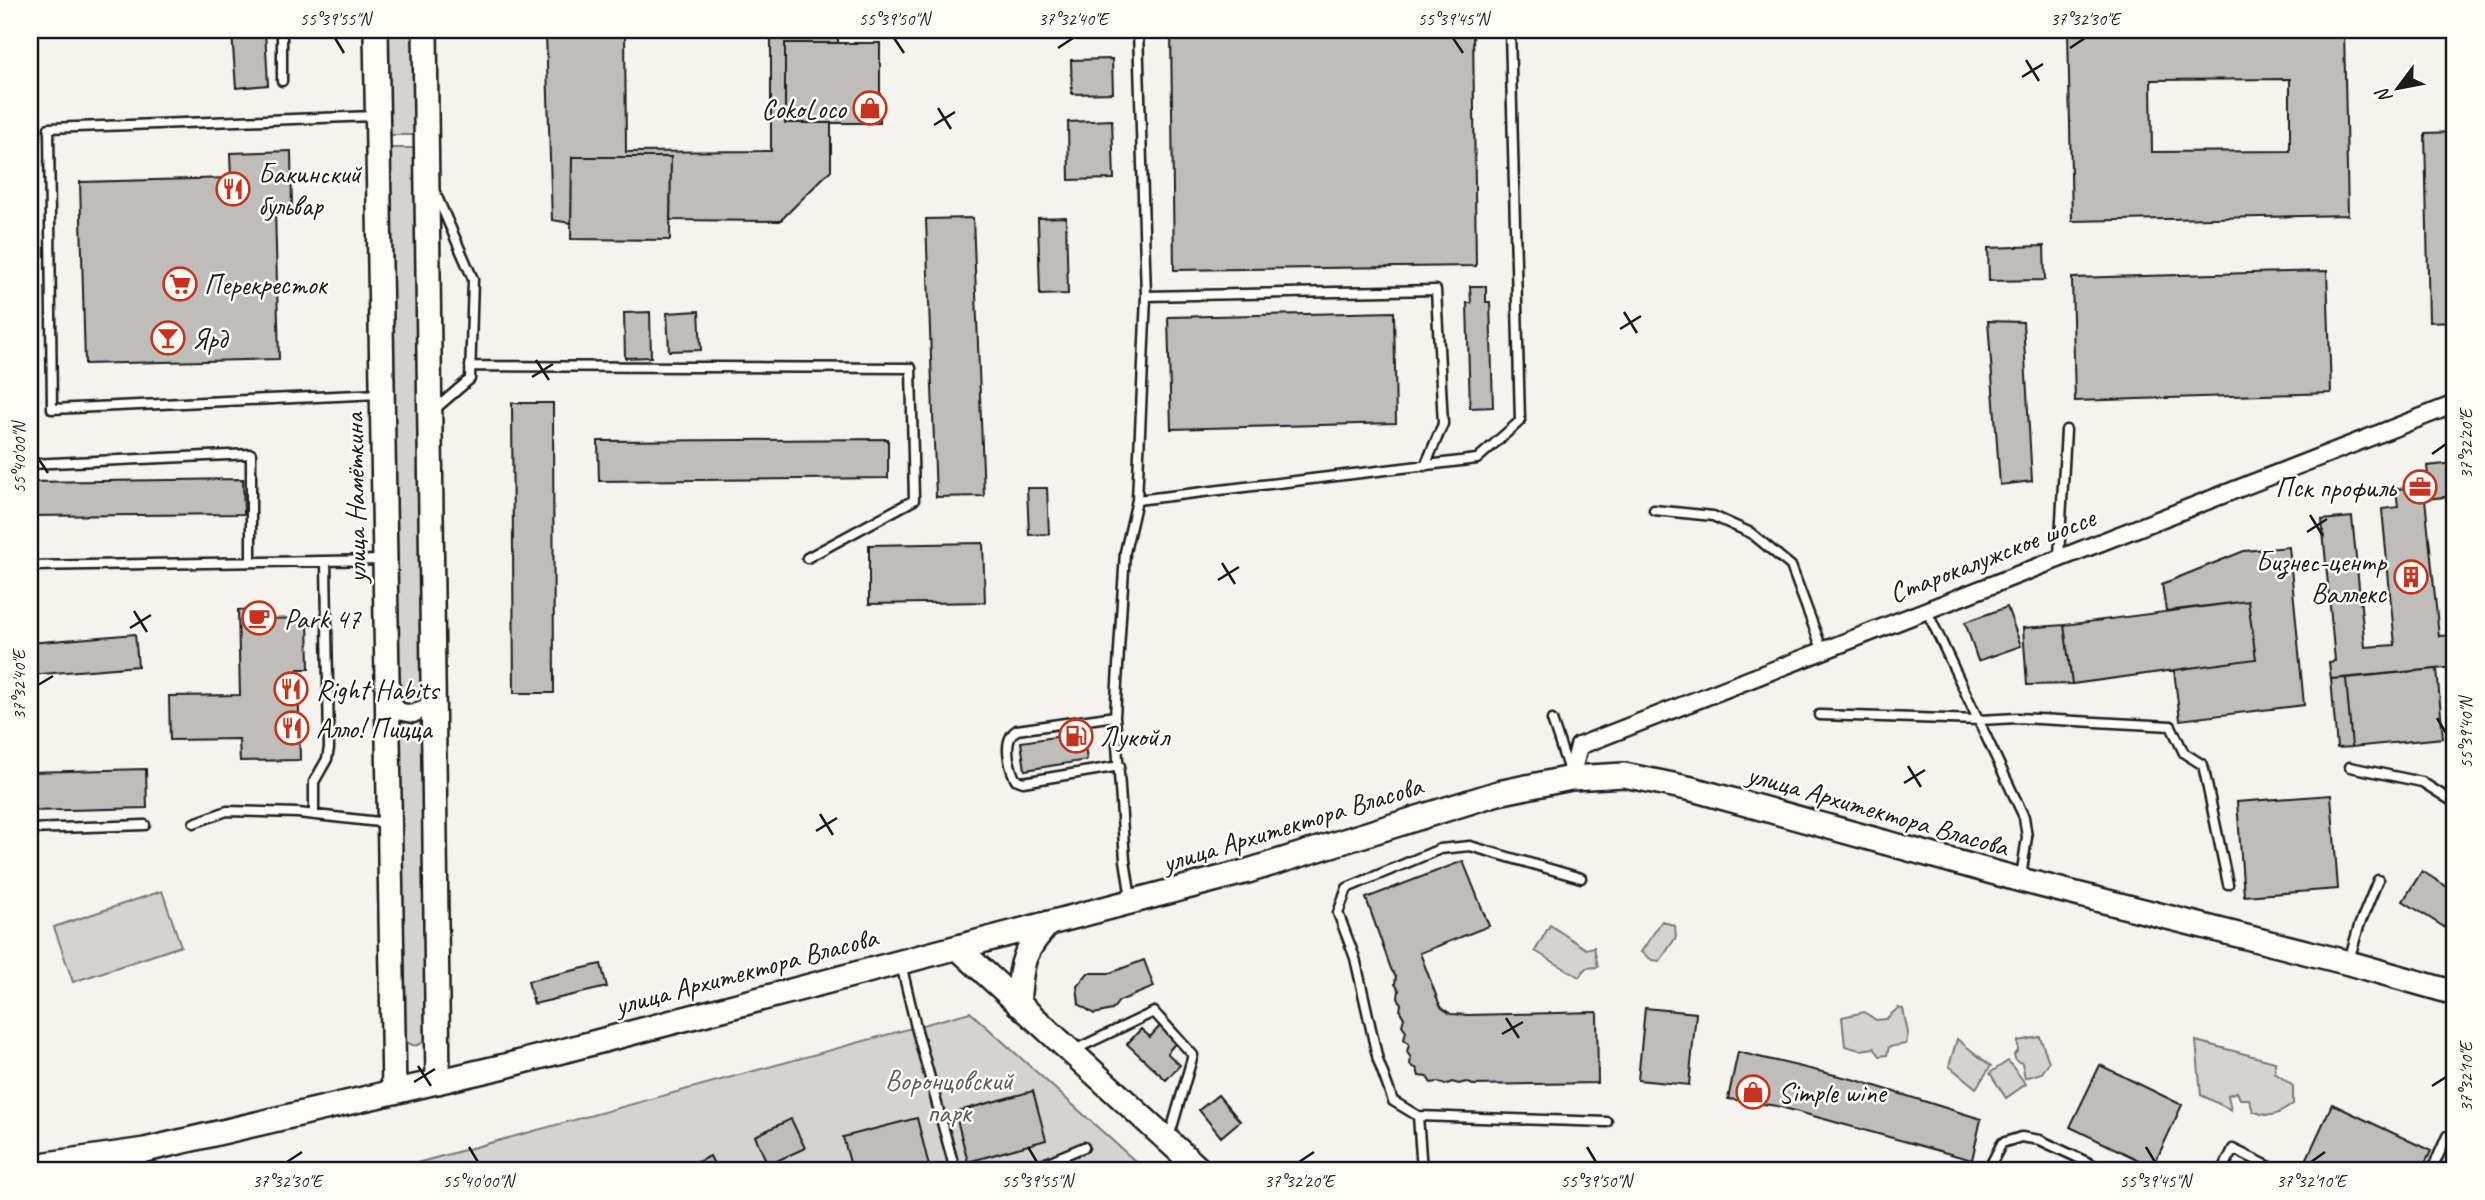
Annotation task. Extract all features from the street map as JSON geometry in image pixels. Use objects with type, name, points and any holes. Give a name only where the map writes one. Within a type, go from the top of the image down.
[{"type":"street","name":"улица Намёткина","points":[[376,30],[394,1092]]},
{"type":"street","points":[[425,30],[438,1082]]},
{"type":"street","name":"Старокалужское шоссе","points":[[1572,778],[1578,746],[1926,608],[2455,404]]},
{"type":"street","points":[[387,691],[392,705],[398,711],[413,714],[427,707],[433,692]]},
{"type":"street","name":"улица Архитектора Власова","points":[[145,1150],[438,1082],[958,948],[1248,871],[1497,793],[1535,783],[1572,778],[1624,775],[1692,789],[2021,880],[2455,993]]},
{"type":"street","points":[[1018,1004],[1023,963],[1031,942],[1049,923]]},
{"type":"street","points":[[958,948],[1200,1170]]},
{"type":"street","points":[[36,1167],[145,1150]]},
{"type":"street","points":[[94,1170],[145,1150]]},
{"type":"lane","points":[[282,30],[282,81]]},
{"type":"lane","points":[[1132,902],[1125,860],[1115,716],[1125,552],[1137,500],[1146,296],[1138,30]]},
{"type":"lane","points":[[1137,500],[1477,459],[1520,421],[1510,30]]},
{"type":"lane","points":[[377,116],[49,128],[51,409],[383,394]]},
{"type":"lane","points":[[427,176],[473,279],[470,379],[429,415]]},
{"type":"lane","points":[[1146,296],[1436,290],[1443,424],[1424,466]]},
{"type":"lane","points":[[470,366],[911,368],[914,500],[807,558]]},
{"type":"lane","points":[[2059,557],[2066,430]]},
{"type":"lane","points":[[30,464],[251,454],[251,561]]},
{"type":"lane","points":[[1654,510],[1713,516],[1751,533],[1791,566],[1822,649]]},
{"type":"lane","points":[[30,566],[384,560]]},
{"type":"lane","points":[[314,816],[314,782],[327,759],[329,748],[326,561]]},
{"type":"lane","points":[[1926,608],[2024,817],[2027,837],[2021,880]]},
{"type":"lane","points":[[1819,715],[1980,720],[2017,718],[2171,726],[2184,753],[2203,765],[2228,884]]},
{"type":"lane","points":[[1115,716],[1017,730],[1010,733],[1007,739],[1011,771],[1015,779],[1023,782],[1120,766]]},
{"type":"lane","points":[[1552,720],[1572,778]]},
{"type":"lane","points":[[2350,767],[2422,782],[2455,803]]},
{"type":"lane","points":[[194,823],[228,811],[388,823]]},
{"type":"lane","points":[[30,829],[145,825]]},
{"type":"lane","points":[[1581,878],[1469,846],[1440,849],[1347,888],[1338,913],[1355,958],[1378,1060],[1393,1101],[1418,1116],[1607,1122]]},
{"type":"lane","points":[[2348,963],[2359,926],[2378,880]]},
{"type":"lane","points":[[901,961],[955,1170]]},
{"type":"lane","points":[[1071,1051],[1154,1012],[1193,1055],[1168,1141]]},
{"type":"lane","points":[[1418,1116],[1422,1170]]},
{"type":"lane","points":[[2432,1170],[2447,1136]]},
{"type":"lane","points":[[1988,1170],[2002,1143],[2021,1137],[2040,1140],[2104,1170]]},
{"type":"lane","points":[[1028,1170],[1084,1147]]},
{"type":"lane","points":[[2223,1170],[2233,1149],[2277,1170]]},
{"type":"green space","points":[[387,30],[413,30],[414,135],[389,135]]},
{"type":"green space","points":[[389,148],[415,148],[423,690],[410,698],[403,697],[399,690]]},
{"type":"green space","points":[[397,730],[409,736],[421,731],[427,1039],[415,1045],[404,1039]]},
{"type":"green space","points":[[162,891],[181,946],[73,982],[54,927]]},
{"type":"green space","points":[[1662,921],[1675,926],[1676,937],[1660,961],[1652,960],[1641,952]]},
{"type":"green space","points":[[1550,925],[1586,949],[1594,947],[1598,967],[1586,968],[1579,977],[1535,951]]},
{"type":"green space","points":[[1898,1008],[1903,1009],[1908,1033],[1906,1044],[1889,1047],[1887,1055],[1880,1056],[1874,1048],[1860,1050],[1845,1046],[1842,1017],[1864,1012],[1876,1020],[1886,1019]]},
{"type":"green space","name":"Воронцовский парк","points":[[970,1012],[1145,1170],[391,1170]]},
{"type":"green space","points":[[2040,1037],[2049,1062],[2042,1073],[2025,1078],[2022,1063],[2016,1061],[2014,1055],[2018,1051],[2018,1041]]},
{"type":"green space","points":[[1957,1039],[1991,1066],[1976,1088],[1949,1066]]},
{"type":"green space","points":[[2196,1041],[2275,1062],[2275,1073],[2293,1086],[2293,1104],[2278,1113],[2265,1115],[2253,1111],[2249,1099],[2240,1099],[2237,1092],[2228,1095],[2231,1110],[2201,1095]]},
{"type":"green space","points":[[2008,1061],[2026,1084],[2006,1098],[1990,1073]]},
{"type":"building","points":[[512,30],[614,30],[614,33],[512,33]]},
{"type":"building","points":[[614,30],[625,30],[626,152],[771,151],[771,30],[838,30],[838,43],[785,43],[785,123],[831,123],[831,170],[780,221],[670,220],[671,157],[572,157],[571,223],[552,220],[546,33],[614,33]]},
{"type":"building","points":[[1171,30],[1473,30],[1476,266],[1174,270]]},
{"type":"building","points":[[2068,30],[2344,30],[2348,215],[2072,221]],"holes":[[[2290,79],[2290,151],[2152,152],[2151,80]]]},
{"type":"building","points":[[265,31],[268,85],[236,88],[232,33]]},
{"type":"building","points":[[785,43],[880,43],[880,123],[785,123]]},
{"type":"building","points":[[1112,59],[1113,93],[1072,94],[1071,60]]},
{"type":"building","points":[[1112,120],[1114,179],[1069,180],[1068,122]]},
{"type":"building","points":[[2455,132],[2455,321],[2429,322],[2425,133]]},
{"type":"building","name":"Перекресток","points":[[291,151],[292,208],[275,209],[279,359],[85,364],[80,182],[231,178],[230,153]]},
{"type":"building","points":[[572,157],[671,157],[670,240],[571,239]]},
{"type":"building","points":[[1066,217],[1068,294],[1040,295],[1038,218]]},
{"type":"building","points":[[973,218],[984,496],[936,497],[926,219]]},
{"type":"building","points":[[2044,246],[2045,280],[1989,281],[1988,248]]},
{"type":"building","points":[[2327,271],[2331,393],[2075,401],[2072,278]]},
{"type":"building","points":[[1470,286],[1486,286],[1486,302],[1490,302],[1493,407],[1470,408],[1467,303],[1471,303]]},
{"type":"building","points":[[699,311],[701,350],[669,351],[667,313]]},
{"type":"building","points":[[650,312],[651,357],[625,358],[624,313]]},
{"type":"building","points":[[1394,312],[1396,423],[1171,429],[1168,317]]},
{"type":"building","points":[[1988,321],[2023,322],[2032,481],[2000,485]]},
{"type":"building","points":[[512,403],[553,403],[554,693],[514,693]]},
{"type":"building","points":[[888,439],[888,478],[599,481],[598,441]]},
{"type":"building","name":"Бизнес-центр Валлекс","points":[[2455,463],[2455,496],[2425,499],[2439,636],[2455,635],[2455,667],[2331,679],[2329,662],[2335,661],[2322,520],[2352,517],[2365,647],[2395,645],[2382,509],[2398,507],[2396,489],[2408,488],[2407,478],[2428,476],[2427,466]]},
{"type":"building","points":[[243,479],[244,514],[30,516],[30,482]]},
{"type":"building","points":[[1027,488],[1047,488],[1049,534],[1029,535]]},
{"type":"building","points":[[983,543],[985,602],[869,604],[869,545]]},
{"type":"building","points":[[2289,547],[2304,705],[2180,720],[2174,670],[2256,659],[2248,601],[2166,611],[2162,584],[2244,551]]},
{"type":"building","points":[[2248,601],[2256,659],[2072,684],[2064,625]]},
{"type":"building","points":[[2007,607],[2021,646],[1978,661],[1965,622]]},
{"type":"building","points":[[263,609],[263,619],[308,618],[309,669],[298,669],[300,760],[240,761],[239,739],[170,740],[169,696],[240,695],[238,610]]},
{"type":"building","points":[[2064,625],[2072,684],[2027,685],[2023,628]]},
{"type":"building","points":[[135,634],[138,666],[30,675],[30,643]]},
{"type":"building","points":[[2437,669],[2443,738],[2352,747],[2346,678]]},
{"type":"building","points":[[2346,678],[2352,747],[2337,748],[2331,679]]},
{"type":"building","points":[[1083,733],[1087,760],[1025,770],[1021,742]]},
{"type":"building","points":[[146,769],[147,808],[30,811],[30,772]]},
{"type":"building","points":[[2331,795],[2338,889],[2244,896],[2237,802]]},
{"type":"building","points":[[1463,861],[1489,926],[1420,953],[1442,1008],[1451,1014],[1468,1015],[1597,1012],[1598,1083],[1473,1085],[1452,1082],[1445,1085],[1431,1083],[1427,1077],[1419,1076],[1417,1069],[1410,1065],[1411,1058],[1407,1052],[1409,1044],[1404,1039],[1406,1031],[1402,1025],[1404,1018],[1400,1011],[1396,977],[1366,898]]},
{"type":"building","points":[[2422,871],[2455,892],[2455,934],[2403,901]]},
{"type":"building","points":[[1144,960],[1154,987],[1119,1001],[1112,1010],[1094,1014],[1079,1004],[1077,986],[1088,973],[1110,973]]},
{"type":"building","points":[[601,964],[607,987],[534,1004],[528,981]]},
{"type":"building","points":[[1645,1008],[1696,1013],[1689,1085],[1638,1080]]},
{"type":"building","points":[[1161,1025],[1178,1040],[1167,1053],[1180,1065],[1166,1080],[1127,1044],[1141,1029],[1150,1037]]},
{"type":"building","points":[[1738,1052],[1856,1080],[1981,1119],[1972,1160],[1777,1106],[1728,1099]]},
{"type":"building","points":[[2100,1065],[2182,1105],[2153,1167],[2070,1127]]},
{"type":"building","points":[[1033,1091],[1046,1140],[968,1162],[955,1112]]},
{"type":"building","points":[[1218,1095],[1240,1121],[1221,1137],[1199,1110]]},
{"type":"building","points":[[2332,1104],[2431,1151],[2422,1170],[2310,1170],[2303,1167]]},
{"type":"building","points":[[917,1118],[930,1170],[852,1170],[843,1137]]},
{"type":"building","points":[[791,1119],[805,1148],[768,1165],[755,1136]]},
{"type":"building","points":[[710,1156],[717,1170],[680,1170]]},
{"type":"place","name":"CokoLoco","points":[[870,108]]},
{"type":"place","name":"Бакинский бульвар","points":[[233,189]]},
{"type":"place","name":"Перекресток","points":[[180,284]]},
{"type":"place","name":"Ярд","points":[[168,338]]},
{"type":"place","name":"Пск профиль","points":[[2420,487]]},
{"type":"place","name":"Бизнес-центр Валлекс","points":[[2411,577]]},
{"type":"place","name":"Park 47","points":[[259,618]]},
{"type":"place","name":"Right Habits","points":[[291,689]]},
{"type":"place","name":"Алло! Пицца","points":[[292,728]]},
{"type":"place","name":"Лукойл","points":[[1076,736]]},
{"type":"place","name":"Simple wine","points":[[1753,1092]]}]
